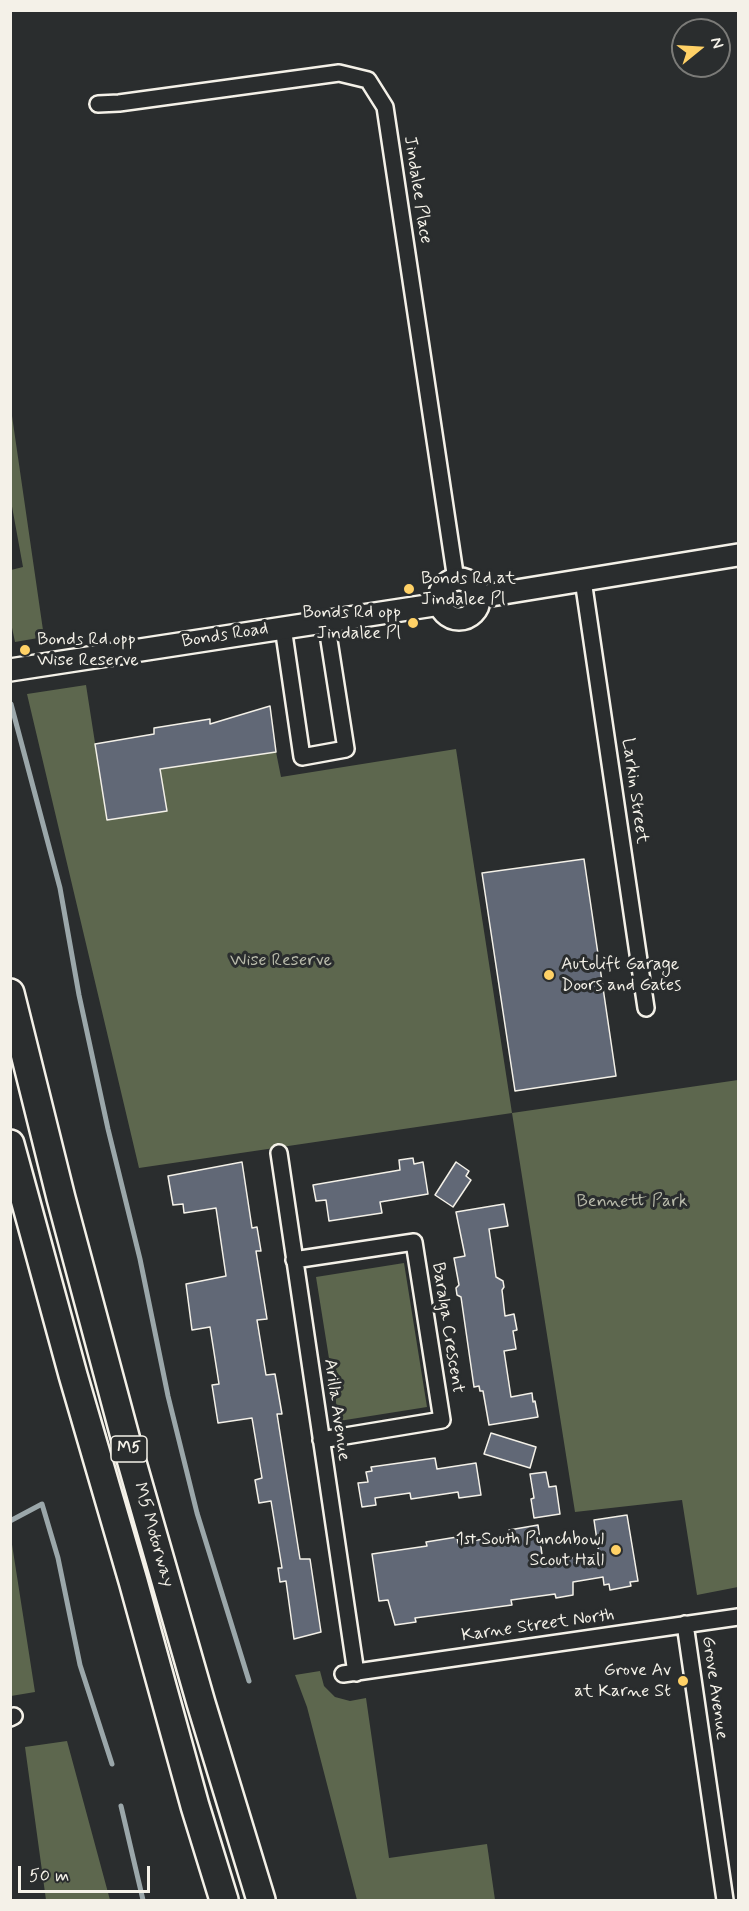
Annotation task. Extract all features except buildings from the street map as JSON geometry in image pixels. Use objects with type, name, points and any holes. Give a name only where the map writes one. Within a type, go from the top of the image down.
[{"type":"highway","name":"M5 Motorway","points":[[10,993],[61,1198],[131,1459],[201,1703],[261,1900]]},
{"type":"highway","name":"M5 Motorway","points":[[10,1144],[195,1806],[224,1900]]},
{"type":"main road","points":[[478,597],[738,555]]},
{"type":"main road","points":[[456,580],[469,582],[477,591],[476,610],[465,618],[452,618],[447,615],[440,604],[439,597],[445,585],[456,580]]},
{"type":"main road","name":"Bonds Road","points":[[10,670],[440,604]]},
{"type":"street","name":"Jindalee Place","points":[[98,104],[119,104],[339,73],[368,80],[385,106],[456,580]]},
{"type":"street","name":"Larkin Street","points":[[583,580],[646,1008]]},
{"type":"street","points":[[283,627],[302,757],[310,756],[346,749],[326,621]]},
{"type":"street","name":"Arilla Avenue","points":[[279,1154],[321,1440],[349,1674]]},
{"type":"street","name":"Baralga Crescent","points":[[294,1260],[414,1242],[442,1420],[321,1440]]},
{"type":"street","name":"Karne Street North","points":[[349,1674],[738,1617]]},
{"type":"street","name":"Grove Avenue","points":[[685,1624],[725,1900]]},
{"type":"green space","points":[[11,409],[44,637],[15,642],[11,623],[11,570],[23,567],[11,501]]},
{"type":"green space","name":"Wise Reserve","points":[[86,685],[107,820],[166,810],[160,769],[276,752],[281,777],[456,749],[512,1113],[139,1168],[27,694]]},
{"type":"green space","name":"Bennett Park","points":[[738,1080],[738,1587],[697,1595],[682,1500],[575,1512],[512,1113]]},
{"type":"green space","points":[[404,1263],[427,1407],[339,1421],[316,1277]]},
{"type":"green space","points":[[11,1538],[35,1692],[10,1696]]},
{"type":"green space","points":[[320,1671],[324,1686],[335,1697],[350,1701],[366,1698],[389,1858],[487,1844],[495,1900],[357,1900],[307,1707],[295,1675]]},
{"type":"green space","points":[[67,1741],[110,1900],[46,1900],[25,1747]]},
{"type":"waterway","points":[[11,704],[60,888],[79,995],[108,1129],[140,1259],[168,1396],[197,1513],[249,1681]]},
{"type":"waterway","points":[[10,1521],[42,1504],[58,1558],[80,1665],[112,1764]]},
{"type":"waterway","points":[[121,1806],[143,1900]]},
{"type":"place","name":"Bonds Rd at Jindalee Pl","points":[[409,589]]},
{"type":"place","name":"Bonds Rd opp Jindalee Pl","points":[[413,623]]},
{"type":"place","name":"Bonds Rd opp Wise Reserve","points":[[25,650]]},
{"type":"place","name":"Autolift Garage Doors and Gates","points":[[549,975]]},
{"type":"place","name":"1st South Punchbowl Scout Hall","points":[[616,1550]]},
{"type":"place","name":"Grove Av at Karne St","points":[[683,1681]]}]
